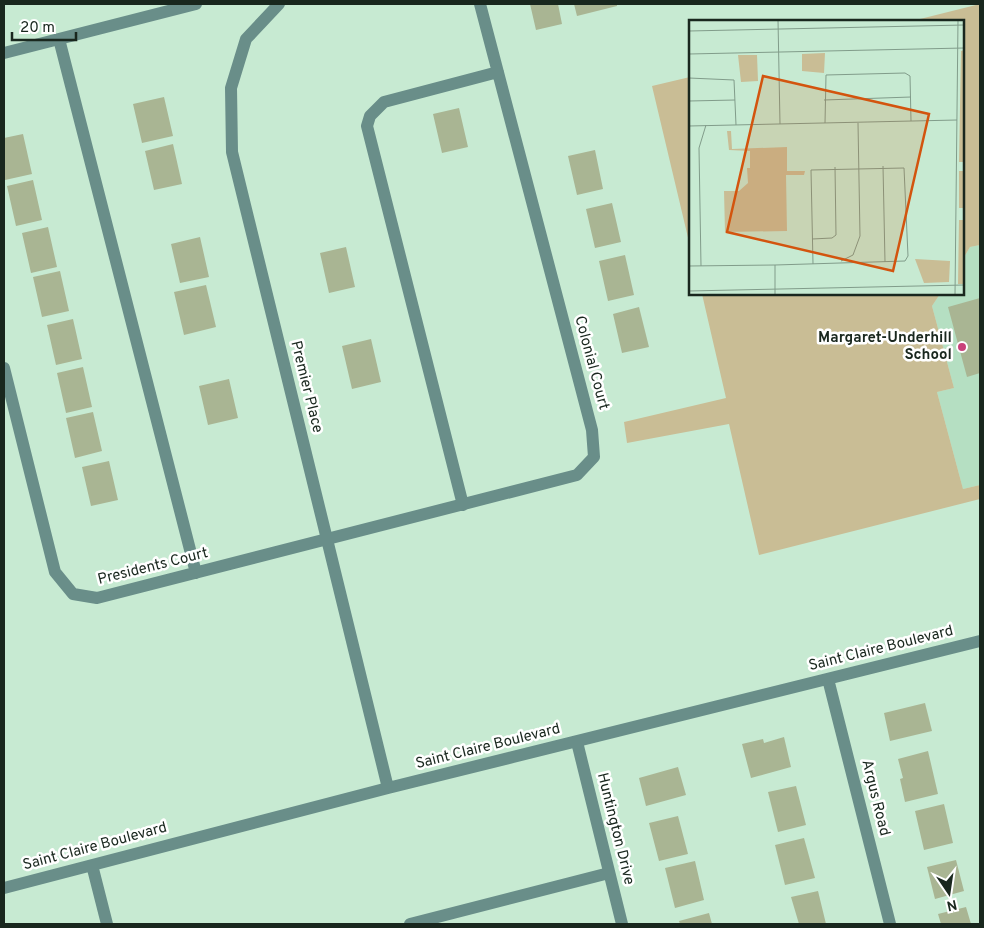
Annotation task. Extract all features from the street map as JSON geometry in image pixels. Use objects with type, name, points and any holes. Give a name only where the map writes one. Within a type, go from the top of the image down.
[{"type":"street","points":[[4,53],[196,4]]},
{"type":"street","name":"Premier Place","points":[[279,4],[246,38],[231,88],[232,152],[388,788]]},
{"type":"street","name":"Colonial Court","points":[[327,540],[577,475],[594,457],[592,430],[480,4]]},
{"type":"street","points":[[59,39],[196,573]]},
{"type":"street","points":[[464,505],[367,126],[370,116],[384,102],[498,72]]},
{"type":"street","name":"Presidents Court","points":[[4,368],[55,572],[73,594],[97,598],[327,540]]},
{"type":"street","name":"Saint Claire Boulevard","points":[[4,888],[388,788],[980,641]]},
{"type":"street","name":"Argus Road","points":[[828,679],[890,924]]},
{"type":"street","name":"Huntington Drive","points":[[577,742],[622,924]]},
{"type":"street","points":[[92,865],[107,924]]},
{"type":"street","points":[[410,924],[609,873]]},
{"type":"shaded area","points":[[980,4],[980,245],[970,247],[964,257],[964,20],[916,20]]},
{"type":"shaded area","points":[[689,77],[689,242],[652,86]]},
{"type":"shaded area","name":"Margaret-Underhill School","points":[[980,245],[980,485],[963,489],[937,392],[954,388],[932,306],[939,295],[964,295],[964,257],[970,247]]},
{"type":"shaded area","points":[[702,295],[939,295],[932,306],[954,388],[937,392],[963,489],[980,485],[980,499],[759,555],[729,424],[627,443],[624,422],[726,398]]},
{"type":"building","points":[[530,4],[558,4],[562,24],[536,30]]},
{"type":"building","points":[[574,4],[617,4],[617,6],[577,16]]},
{"type":"building","points":[[164,97],[173,136],[142,143],[133,104]]},
{"type":"building","points":[[459,108],[468,147],[442,153],[433,114]]},
{"type":"building","points":[[23,134],[32,174],[5,180],[4,138]]},
{"type":"building","points":[[173,144],[182,184],[154,190],[145,151]]},
{"type":"building","points":[[595,150],[603,189],[577,195],[568,156]]},
{"type":"building","points":[[33,180],[42,220],[16,226],[7,186]]},
{"type":"building","points":[[612,203],[621,242],[595,248],[586,209]]},
{"type":"building","points":[[48,227],[57,267],[31,273],[22,233]]},
{"type":"building","points":[[200,237],[209,277],[180,283],[171,244]]},
{"type":"building","points":[[346,247],[355,287],[329,293],[320,253]]},
{"type":"building","points":[[625,255],[634,295],[608,301],[599,261]]},
{"type":"building","points":[[60,271],[69,311],[42,317],[33,277]]},
{"type":"building","points":[[206,285],[216,327],[184,335],[174,292]]},
{"type":"building","name":"Margaret-Underhill School","points":[[980,298],[980,373],[967,377],[948,307]]},
{"type":"building","points":[[639,307],[649,347],[622,353],[613,314]]},
{"type":"building","points":[[73,319],[82,359],[56,365],[47,325]]},
{"type":"building","points":[[371,339],[381,382],[352,389],[342,346]]},
{"type":"building","points":[[83,367],[92,407],[66,413],[57,373]]},
{"type":"building","points":[[229,379],[238,418],[208,425],[199,386]]},
{"type":"building","points":[[93,412],[102,451],[75,458],[66,418]]},
{"type":"building","points":[[109,461],[118,500],[91,506],[82,467]]},
{"type":"building","points":[[925,703],[932,731],[890,741],[884,713]]},
{"type":"building","points":[[784,737],[791,767],[751,778],[742,744],[763,739],[764,743]]},
{"type":"building","points":[[928,751],[938,794],[905,802],[900,779],[903,778],[898,759]]},
{"type":"building","points":[[678,767],[686,795],[646,806],[639,778]]},
{"type":"building","points":[[796,786],[806,825],[778,832],[768,792]]},
{"type":"building","points":[[944,804],[953,843],[924,850],[915,811]]},
{"type":"building","points":[[678,816],[688,854],[659,861],[649,823]]},
{"type":"building","points":[[804,838],[815,878],[785,885],[775,845]]},
{"type":"building","points":[[956,860],[964,891],[935,899],[927,867]]},
{"type":"building","points":[[695,861],[704,900],[675,908],[665,868]]},
{"type":"building","points":[[818,891],[826,924],[799,924],[791,897]]},
{"type":"building","points":[[966,907],[971,924],[941,924],[938,914]]},
{"type":"building","points":[[709,913],[712,924],[680,924],[679,921]]},
{"type":"place","name":"Margaret-Underhill School","points":[[962,347]]}]
